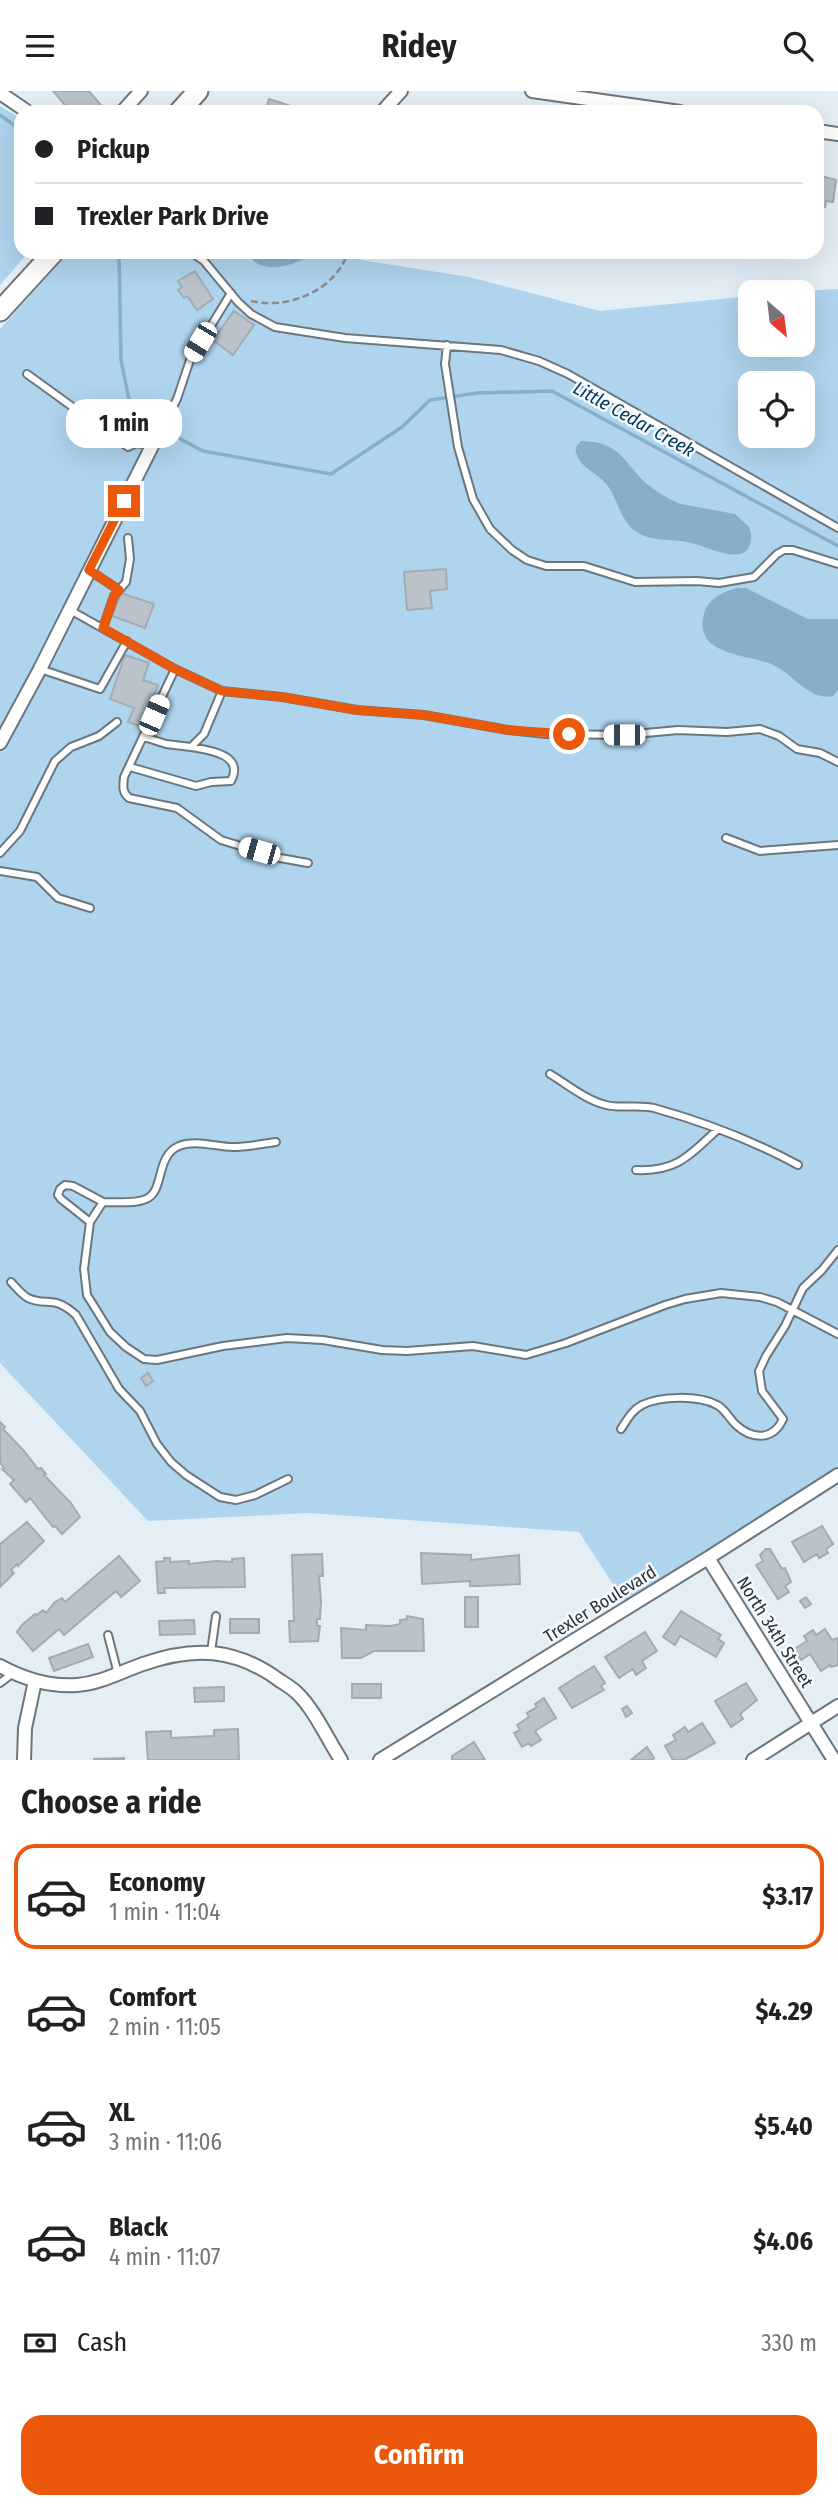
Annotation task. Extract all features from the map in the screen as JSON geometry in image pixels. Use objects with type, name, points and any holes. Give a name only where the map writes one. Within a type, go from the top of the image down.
[{"type":"main road","points":[[185,105],[198,91]]},
{"type":"main road","points":[[0,311],[48,259]]},
{"type":"street","points":[[128,105],[141,91]]},
{"type":"street","points":[[388,105],[401,91]]},
{"type":"street","points":[[532,91],[631,105]]},
{"type":"street","points":[[0,93],[18,105]]},
{"type":"street","points":[[0,743],[154,442]]},
{"type":"street","name":"Trexler Boulevard","points":[[380,1760],[838,1475]]},
{"type":"street","name":"North 34th Street","points":[[708,1558],[834,1760]]},
{"type":"street","points":[[0,1666],[35,1681],[76,1685],[98,1682],[142,1664],[169,1657],[211,1652],[247,1660],[263,1668],[297,1693],[341,1760]]},
{"type":"street","points":[[24,1760],[25,1728],[35,1681]]},
{"type":"street","points":[[753,1760],[838,1706]]},
{"type":"lane","points":[[201,259],[251,314],[275,327],[345,338],[501,350],[540,361],[838,528]]},
{"type":"lane","points":[[27,374],[128,447],[137,443],[154,442],[177,399],[190,360],[231,293]]},
{"type":"lane","points":[[447,345],[445,364],[458,447],[478,512],[490,529],[520,556],[546,566],[584,566],[635,582],[697,580],[719,583],[754,577],[784,550],[793,550],[838,564]]},
{"type":"lane","points":[[103,628],[114,596],[126,582],[130,559],[128,538]]},
{"type":"lane","points":[[89,570],[119,590]]},
{"type":"lane","points":[[69,610],[175,669],[222,691],[282,697],[356,710],[424,715],[546,734],[624,735],[678,730],[727,732],[760,729],[779,736],[797,749],[820,753],[838,762]]},
{"type":"lane","points":[[40,669],[100,689],[127,642]]},
{"type":"lane","points":[[175,669],[124,777],[123,790],[130,798],[177,808],[221,841],[308,863]]},
{"type":"lane","points":[[191,747],[204,734],[222,691]]},
{"type":"lane","points":[[0,853],[20,831],[55,761],[71,747],[99,736],[117,722]]},
{"type":"lane","points":[[130,767],[196,786],[232,781],[234,777],[233,763],[228,756],[217,751],[166,744],[144,737]]},
{"type":"lane","points":[[726,838],[760,851],[838,845]]},
{"type":"lane","points":[[0,871],[37,877],[58,898],[90,908]]},
{"type":"lane","points":[[550,1074],[584,1095],[607,1105],[640,1105],[718,1129],[757,1143],[798,1165]]},
{"type":"lane","points":[[636,1170],[656,1171],[674,1166],[718,1129]]},
{"type":"lane","points":[[90,1222],[58,1195],[65,1185],[73,1186],[103,1202],[144,1200],[150,1198],[155,1190],[166,1156],[174,1148],[184,1144],[232,1147],[276,1142]]},
{"type":"lane","points":[[103,1202],[90,1222],[84,1269],[87,1295],[110,1332],[126,1347],[145,1359],[157,1360],[223,1346],[287,1338],[323,1340],[382,1350],[473,1346],[526,1355],[566,1343],[665,1305],[701,1295],[721,1293],[760,1297],[794,1310],[838,1334]]},
{"type":"lane","points":[[621,1429],[634,1411],[643,1404],[655,1401],[698,1400],[719,1406],[742,1429],[760,1436],[771,1435],[778,1430],[783,1419],[762,1391],[759,1371],[794,1310],[803,1288],[838,1250]]},
{"type":"lane","points":[[11,1282],[25,1296],[33,1300],[57,1302],[76,1315],[119,1389],[139,1411],[157,1444],[171,1462],[186,1475],[220,1497],[236,1500],[254,1495],[288,1479]]},
{"type":"lane","points":[[211,1652],[216,1616]]},
{"type":"lane","points":[[108,1635],[118,1675]]},
{"type":"lane","points":[[0,1683],[13,1673]]},
{"type":"path","points":[[231,293],[259,303],[286,302],[311,294],[337,274],[344,259]]},
{"type":"shaded area","points":[[0,106],[14,115],[14,259],[23,259],[0,285]]},
{"type":"shaded area","points":[[64,259],[360,259],[469,277],[600,311],[738,297],[738,357],[816,357],[816,290],[838,289],[838,1469],[624,1601],[579,1532],[309,1513],[148,1521],[0,1363],[0,329]]},
{"type":"shaded area","points":[[252,259],[303,259],[280,267],[258,264]]},
{"type":"shaded area","points":[[581,441],[595,442],[615,450],[652,488],[673,501],[735,514],[749,527],[750,545],[745,552],[729,554],[692,543],[656,539],[635,531],[626,521],[607,485],[579,460],[576,449]]},
{"type":"shaded area","points":[[736,588],[746,588],[808,619],[838,619],[838,690],[833,696],[825,697],[810,692],[777,667],[727,652],[707,639],[703,629],[706,609],[716,597]]},
{"type":"building","points":[[53,91],[89,91],[101,105],[65,105]]},
{"type":"building","points":[[269,99],[288,105],[267,105]]},
{"type":"building","points":[[824,177],[836,180],[833,202],[826,201],[825,207]]},
{"type":"building","points":[[195,271],[213,299],[197,310],[187,296],[184,298],[178,290],[182,287],[178,281]]},
{"type":"building","points":[[234,311],[254,325],[233,355],[213,340]]},
{"type":"building","points":[[96,407],[106,414],[101,420],[92,413]]},
{"type":"building","points":[[446,569],[447,589],[430,591],[432,608],[407,610],[404,572]]},
{"type":"building","points":[[121,593],[154,604],[145,628],[112,616]]},
{"type":"building","points":[[125,655],[149,663],[143,680],[158,685],[142,727],[128,722],[134,708],[110,699]]},
{"type":"building","points":[[148,1373],[153,1381],[146,1386],[141,1378]]},
{"type":"building","points":[[0,1422],[5,1427],[3,1429],[38,1469],[41,1468],[80,1517],[62,1534],[30,1498],[26,1502],[10,1484],[14,1480],[2,1469],[4,1468],[0,1463]]},
{"type":"building","points":[[27,1522],[44,1541],[11,1570],[14,1573],[0,1587],[0,1544]]},
{"type":"building","points":[[822,1526],[833,1544],[826,1549],[828,1553],[819,1558],[817,1554],[804,1562],[792,1542]]},
{"type":"building","points":[[770,1549],[782,1569],[785,1568],[791,1582],[785,1586],[789,1592],[778,1599],[756,1565],[763,1561],[760,1555]]},
{"type":"building","points":[[421,1553],[471,1555],[471,1560],[519,1555],[520,1584],[470,1586],[470,1581],[422,1584]]},
{"type":"building","points":[[322,1554],[318,1641],[290,1642],[289,1621],[294,1621],[292,1555]]},
{"type":"building","points":[[119,1556],[140,1581],[121,1597],[116,1591],[64,1635],[59,1629],[33,1651],[17,1632],[22,1625],[43,1610],[46,1613],[62,1598],[65,1602]]},
{"type":"building","points":[[164,1558],[170,1558],[170,1562],[189,1561],[189,1564],[232,1562],[232,1559],[244,1558],[245,1587],[164,1588],[165,1593],[158,1593],[156,1562],[165,1561]]},
{"type":"building","points":[[465,1597],[478,1597],[478,1627],[465,1627]]},
{"type":"building","points":[[806,1597],[811,1604],[805,1608],[800,1601]]},
{"type":"building","points":[[681,1611],[721,1635],[718,1639],[724,1643],[716,1657],[680,1636],[675,1645],[663,1637]]},
{"type":"building","points":[[407,1616],[423,1619],[424,1651],[374,1651],[361,1658],[342,1658],[341,1628],[366,1630],[366,1625],[391,1626],[400,1624],[400,1620],[407,1619]]},
{"type":"building","points":[[230,1619],[259,1619],[259,1633],[230,1633]]},
{"type":"building","points":[[194,1620],[195,1634],[160,1635],[159,1621]]},
{"type":"building","points":[[825,1629],[832,1640],[838,1638],[838,1665],[830,1665],[821,1671],[810,1654],[801,1660],[794,1649],[807,1641],[804,1636],[813,1630],[816,1635]]},
{"type":"building","points":[[645,1632],[657,1651],[642,1661],[646,1668],[636,1675],[633,1669],[619,1678],[605,1657]]},
{"type":"building","points":[[88,1644],[93,1657],[54,1671],[49,1658]]},
{"type":"building","points":[[594,1666],[605,1683],[601,1686],[604,1690],[572,1708],[559,1688]]},
{"type":"building","points":[[746,1683],[757,1700],[740,1714],[743,1719],[731,1727],[715,1701]]},
{"type":"building","points":[[352,1684],[381,1684],[381,1698],[352,1698]]},
{"type":"building","points":[[224,1687],[224,1701],[195,1702],[194,1688]]},
{"type":"building","points":[[544,1698],[556,1718],[535,1731],[541,1740],[531,1746],[529,1743],[522,1747],[514,1733],[520,1730],[517,1725],[529,1717],[527,1713],[537,1707],[535,1704]]},
{"type":"building","points":[[627,1706],[632,1713],[626,1717],[622,1709]]},
{"type":"building","points":[[702,1723],[715,1743],[684,1760],[673,1760],[665,1746],[676,1740],[673,1735],[685,1727],[688,1732]]},
{"type":"building","points":[[238,1729],[239,1760],[148,1760],[146,1732],[171,1731],[171,1738],[214,1736],[214,1730]]},
{"type":"building","points":[[474,1742],[485,1760],[452,1760],[452,1756]]},
{"type":"building","points":[[647,1747],[653,1760],[631,1760]]},
{"type":"building","points":[[94,1759],[124,1760],[94,1760]]},
{"type":"waterway","name":"Little Cedar Creek","points":[[0,115],[14,125]]},
{"type":"waterway","name":"Little Cedar Creek","points":[[119,259],[121,360],[130,405],[156,426],[203,451],[331,474],[402,427],[430,400],[477,393],[552,391],[838,546]]},
{"type":"route","points":[[124,501],[89,570],[119,590],[114,596],[103,628],[175,669],[222,691],[282,697],[356,710],[396,711],[508,730],[569,734]]}]
